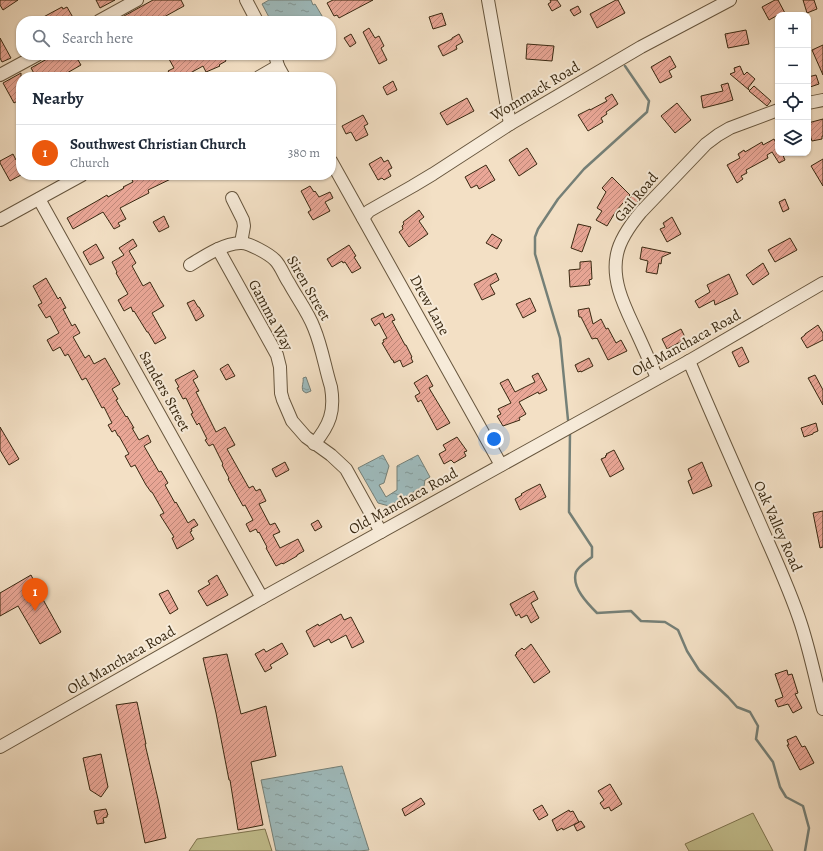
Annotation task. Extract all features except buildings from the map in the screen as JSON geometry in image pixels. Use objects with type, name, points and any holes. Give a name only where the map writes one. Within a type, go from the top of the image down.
[{"type":"street","points":[[108,16],[137,0]]},
{"type":"street","points":[[246,0],[254,16]]},
{"type":"street","points":[[488,0],[510,124]]},
{"type":"street","name":"Wommack Road","points":[[363,218],[370,211],[433,174],[510,124],[647,44],[730,0]]},
{"type":"street","points":[[0,75],[28,60]]},
{"type":"street","points":[[268,72],[279,66]]},
{"type":"street","points":[[811,102],[823,100]]},
{"type":"street","name":"Gail Road","points":[[657,378],[619,290],[616,279],[616,255],[620,244],[641,212],[706,144],[730,128],[775,111]]},
{"type":"street","name":"Drew Lane","points":[[336,170],[501,465]]},
{"type":"street","points":[[0,220],[73,180]]},
{"type":"street","points":[[190,264],[218,249],[241,243],[244,226],[243,220],[232,198]]},
{"type":"street","name":"Sanders Street","points":[[39,199],[262,598]]},
{"type":"street","name":"Siren Street","points":[[241,243],[263,252],[275,260],[301,302],[314,328],[331,387],[332,405],[326,427],[314,444]]},
{"type":"street","name":"Gamma Way","points":[[218,249],[277,355],[280,367],[281,393],[292,421],[306,437],[331,455],[346,469],[381,532]]},
{"type":"street","name":"Old Manchaca Road","points":[[0,748],[262,598],[657,378],[823,283]]},
{"type":"street","name":"Oak Valley Road","points":[[689,360],[801,623],[823,709]]},
{"type":"shaded area","points":[[753,813],[773,851],[689,851],[685,844]]},
{"type":"shaded area","points":[[265,829],[272,851],[189,851],[197,839]]},
{"type":"water","points":[[269,0],[311,0],[322,16],[268,16],[262,4]]},
{"type":"water","points":[[306,377],[311,391],[306,393],[302,388],[303,378]]},
{"type":"water","points":[[383,455],[389,466],[384,483],[379,485],[386,497],[397,490],[397,466],[418,455],[430,477],[425,480],[424,486],[389,506],[378,503],[358,468]]},
{"type":"water","points":[[342,766],[369,850],[276,851],[261,780]]},
{"type":"waterway","points":[[568,420],[560,338],[535,254],[535,237],[538,229],[558,199],[584,169],[647,112],[649,101],[625,66]]},
{"type":"waterway","points":[[570,432],[569,512],[592,547],[592,557],[576,572],[576,583],[581,595],[597,613],[631,611],[641,621],[665,622],[678,630],[687,651],[699,670],[737,707],[750,712],[758,726],[756,739],[773,762],[780,787],[786,797],[803,806],[809,828],[805,851]]},
{"type":"place","name":"Southwest Christian Church","points":[[35,611]]}]
